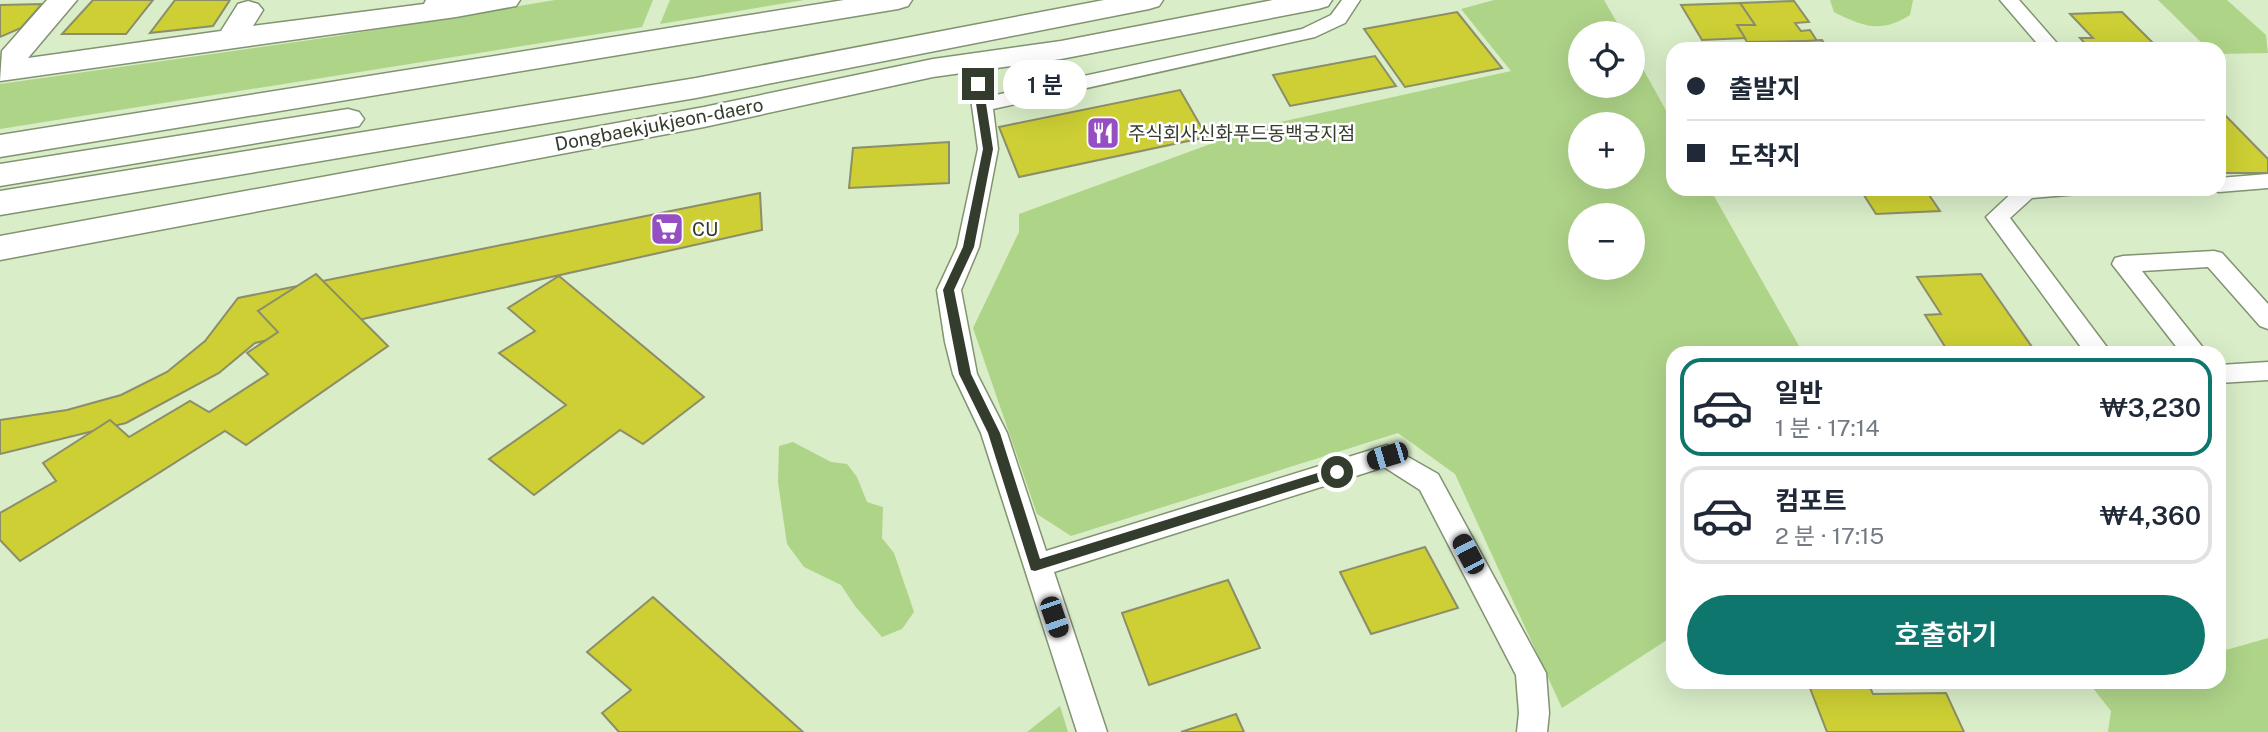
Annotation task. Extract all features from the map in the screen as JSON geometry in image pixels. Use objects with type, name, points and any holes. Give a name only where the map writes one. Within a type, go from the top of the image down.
[{"type":"main road","points":[[6,62],[63,0]]},
{"type":"main road","points":[[231,37],[252,5],[332,0]]},
{"type":"main road","points":[[6,62],[231,37],[448,4],[506,0]]},
{"type":"main road","points":[[0,146],[898,0]]},
{"type":"main road","points":[[0,175],[609,76],[1051,0]]},
{"type":"main road","name":"Dongbaekjukjeon-daero","points":[[0,203],[696,88],[1149,0]]},
{"type":"main road","name":"Dongbaekjukjeon-daero","points":[[0,248],[691,120],[933,68],[1061,51],[1318,0]]},
{"type":"main road","points":[[696,88],[933,68]]},
{"type":"lane","points":[[980,105],[1308,33],[1338,19],[1351,0]]},
{"type":"lane","points":[[2009,0],[2046,42]]},
{"type":"lane","points":[[976,63],[988,149],[968,247],[948,290],[965,374],[994,433],[1035,566],[1092,732]]},
{"type":"lane","points":[[2226,184],[2268,181]]},
{"type":"lane","points":[[2021,196],[1997,217],[2094,346]]},
{"type":"lane","points":[[2190,346],[2123,264],[2214,259],[2268,320]]},
{"type":"lane","points":[[2226,374],[2268,371]]},
{"type":"lane","points":[[1035,566],[1387,456],[1429,482],[1531,673],[1534,713],[1532,732]]},
{"type":"green space","points":[[555,0],[653,0],[642,27],[0,129],[0,84],[331,37]]},
{"type":"green space","points":[[670,0],[804,0],[660,24]]},
{"type":"green space","points":[[1494,0],[1604,0],[1616,21],[1568,21],[1568,98],[1645,98],[1645,73],[1666,110],[1666,196],[1714,196],[1799,346],[1666,346],[1666,641],[1562,708],[1455,474],[1398,433],[1071,536],[1037,514],[973,328],[1019,232],[1019,214],[1257,127],[1511,71],[1461,9]]},
{"type":"green space","points":[[1830,0],[1913,0],[1910,15],[1890,25],[1872,26],[1834,12]]},
{"type":"green space","points":[[2158,0],[2227,0],[2266,35],[2268,53],[2226,54],[2226,42],[2201,42]]},
{"type":"green space","points":[[793,442],[831,462],[847,464],[857,477],[867,502],[883,507],[882,538],[894,553],[914,612],[902,629],[882,637],[841,585],[804,567],[787,544],[778,482],[779,446]]},
{"type":"green space","points":[[2268,638],[2268,732],[2108,732],[2111,711],[2094,689],[2226,689],[2226,650]]},
{"type":"green space","points":[[1060,706],[1068,732],[1027,732]]},
{"type":"building","points":[[93,0],[153,0],[126,34],[62,34]]},
{"type":"building","points":[[175,0],[230,0],[213,26],[150,33]]},
{"type":"building","points":[[1794,1],[1809,22],[1795,23],[1801,31],[1810,30],[1817,41],[1747,42],[1737,25],[1755,25],[1740,3]]},
{"type":"building","points":[[1740,3],[1755,25],[1737,25],[1745,38],[1702,40],[1681,5]]},
{"type":"building","points":[[42,4],[21,28],[0,37],[0,5]]},
{"type":"building","points":[[1457,12],[1502,68],[1405,87],[1364,29]]},
{"type":"building","points":[[2122,12],[2152,42],[2084,42],[2080,38],[2093,38],[2070,14]]},
{"type":"building","points":[[1822,40],[1823,42],[1785,42]]},
{"type":"building","points":[[1375,56],[1396,86],[1290,106],[1273,75]]},
{"type":"building","points":[[1180,90],[1207,137],[1019,177],[999,127]]},
{"type":"building","points":[[2226,116],[2268,159],[2268,173],[2226,173]]},
{"type":"building","points":[[949,142],[949,183],[849,188],[853,148]]},
{"type":"building","points":[[760,193],[762,230],[255,343],[219,373],[126,423],[0,454],[0,420],[67,410],[121,395],[167,372],[205,341],[238,298]]},
{"type":"building","points":[[1864,196],[1930,196],[1940,211],[1876,214]]},
{"type":"building","points":[[316,274],[388,346],[246,445],[225,431],[20,561],[0,540],[0,513],[56,481],[43,463],[110,420],[129,437],[190,401],[209,412],[268,374],[247,353],[278,332],[258,311]]},
{"type":"building","points":[[1981,274],[2031,346],[1945,346],[1925,315],[1941,314],[1917,277]]},
{"type":"building","points":[[559,276],[704,397],[643,444],[620,430],[534,495],[489,459],[566,405],[499,353],[535,331],[508,308]]},
{"type":"building","points":[[1425,547],[1458,608],[1371,634],[1340,572]]},
{"type":"building","points":[[1228,580],[1260,648],[1149,685],[1122,613]]},
{"type":"building","points":[[653,597],[803,732],[619,732],[602,713],[631,690],[587,652]]},
{"type":"building","points":[[1810,689],[1871,689],[1873,694],[1946,693],[1964,732],[1827,732]]},
{"type":"building","points":[[1236,714],[1244,732],[1181,732]]},
{"type":"place","name":"주식회사신화푸드동백궁지점","points":[[1103,133]]},
{"type":"place","name":"CU","points":[[667,229]]},
{"type":"route","points":[[978,84],[988,149],[968,247],[948,290],[965,374],[994,433],[1035,566],[1337,472]]}]
